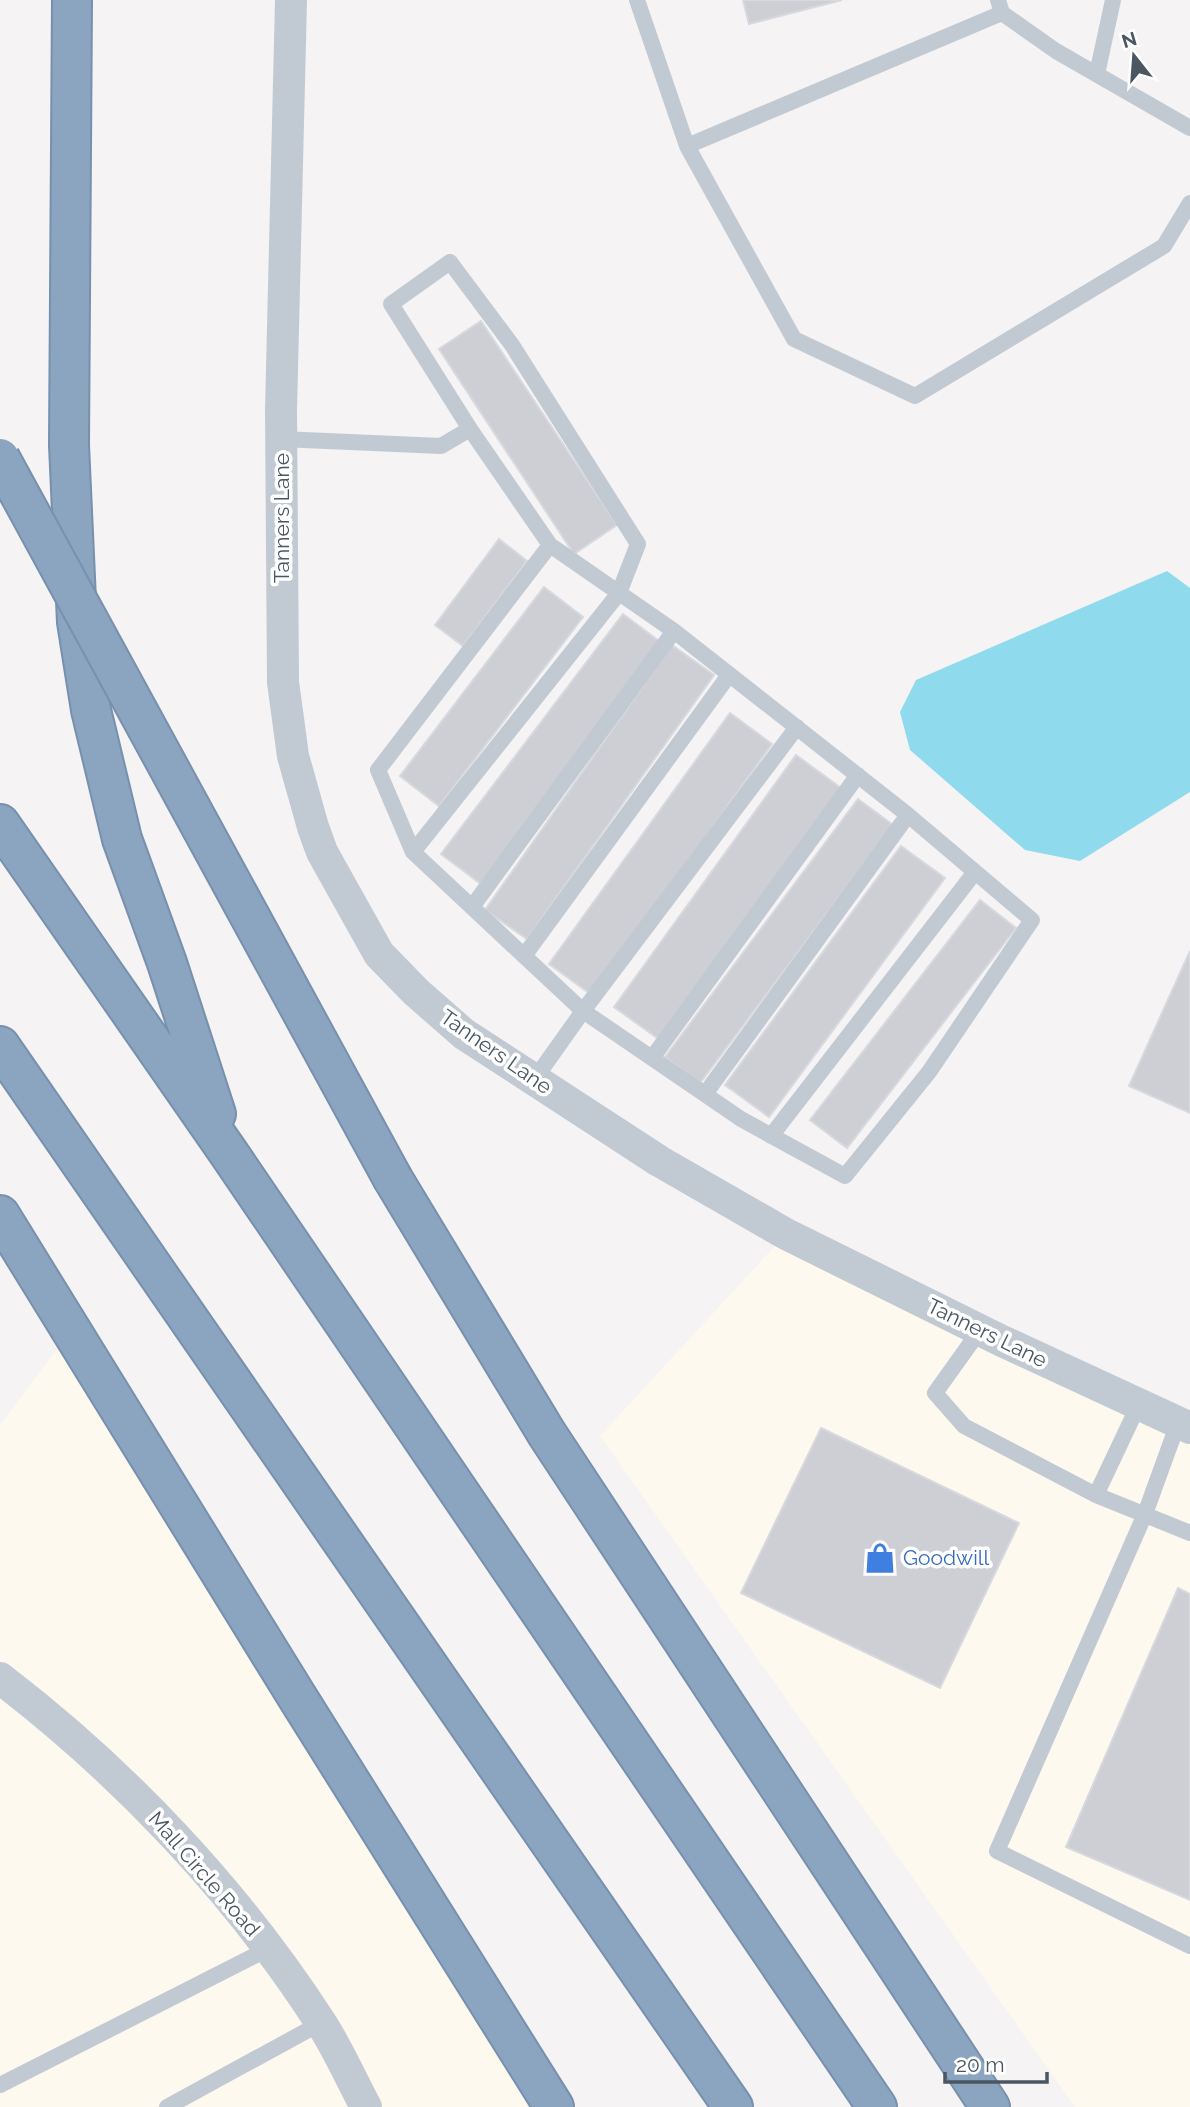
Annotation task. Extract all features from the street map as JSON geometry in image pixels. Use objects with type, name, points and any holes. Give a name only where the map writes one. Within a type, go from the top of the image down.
[{"type":"highway","points":[[72,0],[69,445],[78,622],[91,710],[122,839],[167,963],[228,1153]]},
{"type":"highway","points":[[0,458],[393,1179],[547,1434],[990,2107]]},
{"type":"highway","points":[[0,824],[228,1153],[877,2107]]},
{"type":"highway","points":[[0,1046],[733,2107]]},
{"type":"highway","points":[[0,1214],[554,2107]]},
{"type":"street","name":"Tanners Lane","points":[[290,0],[281,439],[283,682],[293,756],[322,852],[379,954],[416,992],[464,1034],[659,1161],[786,1234],[980,1330],[1184,1426]]},
{"type":"street","name":"Mall Circle Road","points":[[0,1678],[45,1712],[161,1821],[241,1913],[321,2024],[366,2107]]},
{"type":"lane","points":[[637,0],[687,146],[794,339],[915,396],[1164,246],[1190,203]]},
{"type":"lane","points":[[1097,74],[1113,0]]},
{"type":"lane","points":[[687,146],[1000,7],[1056,51],[1190,128]]},
{"type":"lane","points":[[413,852],[619,593],[638,544],[512,345],[450,262],[391,304],[470,429],[550,545],[619,593],[674,631],[908,814],[1032,920],[929,1072],[845,1176],[741,1119],[583,1012],[413,852],[378,770],[550,545]]},
{"type":"lane","points":[[281,439],[441,446],[470,429]]},
{"type":"lane","points":[[472,907],[674,631]]},
{"type":"lane","points":[[524,956],[729,675]]},
{"type":"lane","points":[[534,1080],[797,727]]},
{"type":"lane","points":[[652,1058],[859,775]]},
{"type":"lane","points":[[705,1094],[908,814]]},
{"type":"lane","points":[[771,1136],[975,872]]},
{"type":"lane","points":[[980,1330],[935,1393],[964,1426],[1096,1495],[1190,1533]]},
{"type":"lane","points":[[1096,1495],[1139,1404]]},
{"type":"lane","points":[[1184,1426],[997,1851],[1190,1946]]},
{"type":"lane","points":[[0,2085],[268,1949]]},
{"type":"lane","points":[[167,2107],[321,2024]]},
{"type":"shaded area","points":[[786,1234],[1190,1428],[1190,2107],[1075,2107],[600,1436]]},
{"type":"shaded area","points":[[71,1330],[554,2107],[0,2107],[0,1425]]},
{"type":"water","points":[[1167,571],[1190,588],[1190,792],[1080,861],[1025,850],[910,750],[900,712],[916,680]]},
{"type":"building","points":[[743,0],[842,0],[749,24]]},
{"type":"building","points":[[481,321],[617,525],[574,554],[439,349]]},
{"type":"building","points":[[499,539],[527,561],[463,646],[435,625]]},
{"type":"building","points":[[544,587],[583,617],[439,806],[400,776]]},
{"type":"building","points":[[623,614],[663,644],[481,884],[441,854]]},
{"type":"building","points":[[672,645],[714,675],[527,939],[485,910]]},
{"type":"building","points":[[730,713],[772,744],[592,995],[549,964]]},
{"type":"building","points":[[796,755],[841,788],[660,1040],[614,1007]]},
{"type":"building","points":[[858,799],[893,825],[700,1083],[665,1057]]},
{"type":"building","points":[[901,846],[945,878],[769,1117],[725,1085]]},
{"type":"building","points":[[980,900],[1016,928],[847,1148],[810,1120]]},
{"type":"building","points":[[1190,951],[1190,1113],[1129,1086]]},
{"type":"building","name":"Goodwill","points":[[821,1428],[1019,1523],[940,1688],[741,1593]]},
{"type":"building","points":[[1178,1588],[1190,1594],[1190,1900],[1066,1847]]},
{"type":"place","name":"Goodwill","points":[[880,1558]]}]
